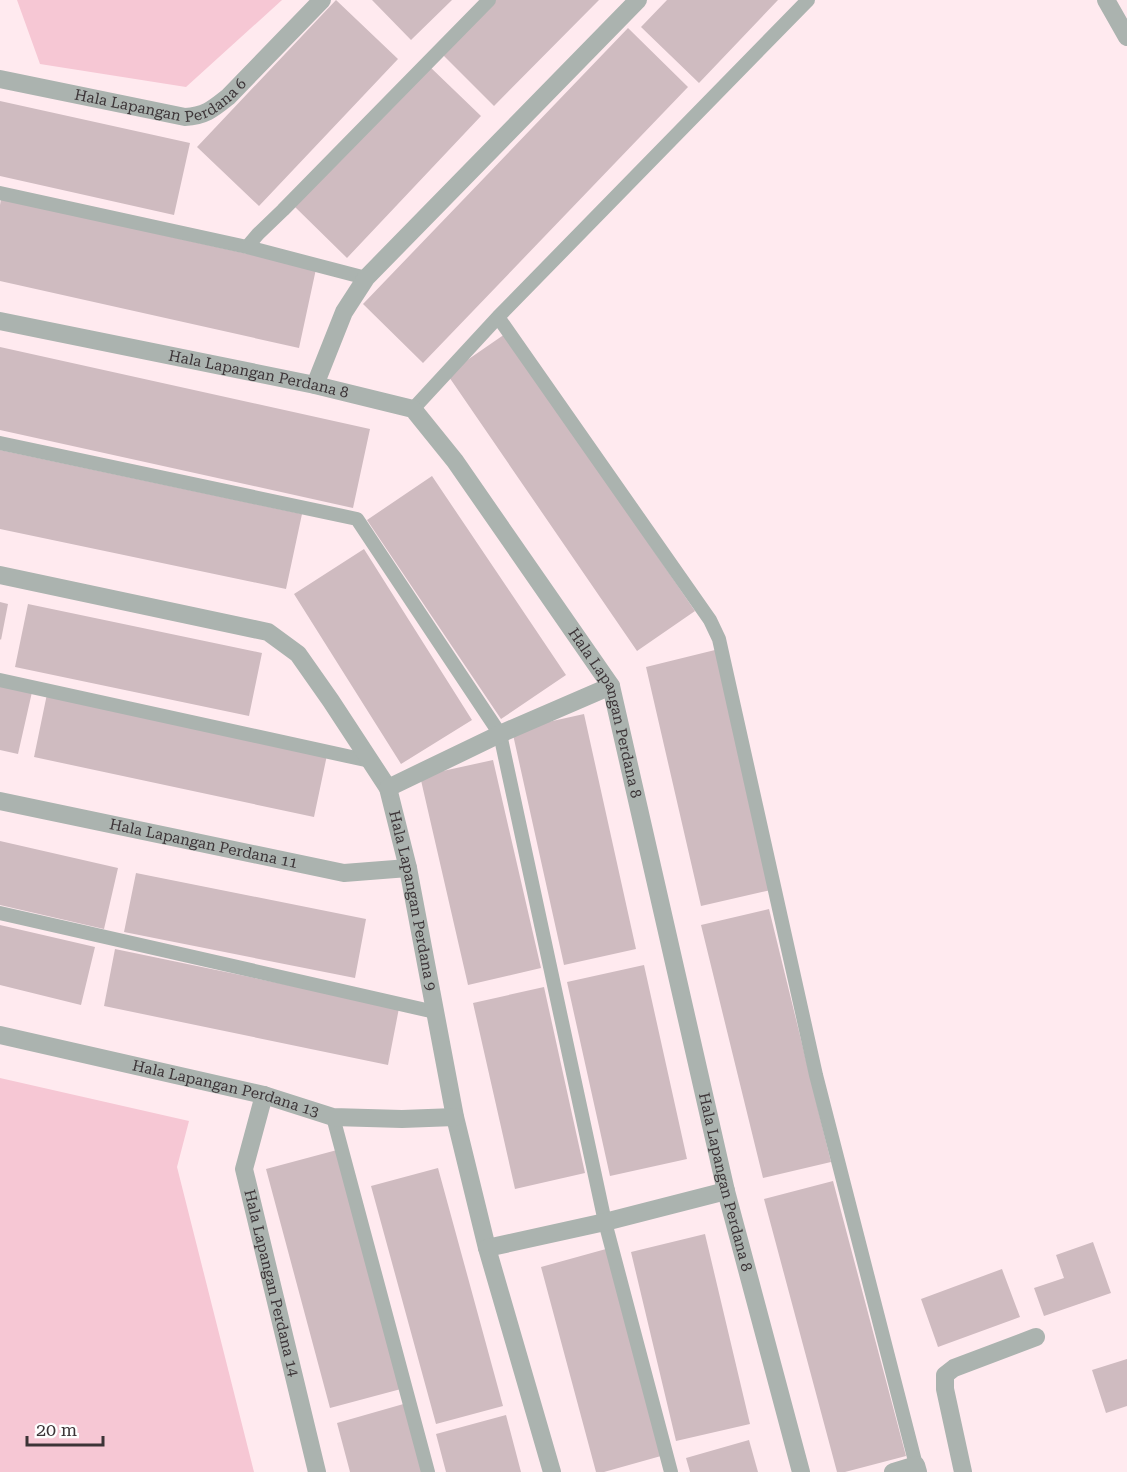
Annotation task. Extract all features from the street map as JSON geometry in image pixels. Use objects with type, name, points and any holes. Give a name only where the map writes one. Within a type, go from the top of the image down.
[{"type":"street","name":"Hala Lapangan Perdana 6","points":[[0,79],[185,117],[198,116],[212,110],[228,97],[322,0]]},
{"type":"street","points":[[315,386],[344,312],[366,278],[638,0]]},
{"type":"street","points":[[1106,0],[1127,37]]},
{"type":"street","name":"Hala Lapangan Perdana 8","points":[[0,321],[315,386],[413,409],[455,461],[611,686],[726,1191],[801,1472]]},
{"type":"street","name":"Hala Lapangan Perdana 9","points":[[0,575],[268,632],[298,654],[388,788],[408,868],[455,1117],[488,1248],[552,1472]]},
{"type":"street","points":[[388,788],[500,734],[611,686]]},
{"type":"street","name":"Hala Lapangan Perdana 11","points":[[0,801],[344,873],[408,868]]},
{"type":"street","name":"Hala Lapangan Perdana 13","points":[[0,1035],[264,1095],[333,1117],[402,1119],[455,1117]]},
{"type":"street","name":"Hala Lapangan Perdana 14","points":[[264,1095],[244,1169],[317,1472]]},
{"type":"street","points":[[488,1248],[605,1222],[726,1191]]},
{"type":"street","points":[[963,1472],[945,1389],[945,1375],[954,1368],[1036,1338]]},
{"type":"street","points":[[893,1472],[917,1469]]},
{"type":"lane","points":[[247,247],[489,0]]},
{"type":"lane","points":[[413,409],[498,317],[808,0]]},
{"type":"lane","points":[[0,193],[247,247],[366,278]]},
{"type":"lane","points":[[498,317],[710,621],[719,639],[816,1075],[917,1469]]},
{"type":"lane","points":[[0,443],[357,519],[500,734],[605,1222],[670,1472]]},
{"type":"lane","points":[[0,680],[370,761]]},
{"type":"lane","points":[[0,914],[435,1012]]},
{"type":"lane","points":[[333,1117],[428,1472]]},
{"type":"shaded area","points":[[17,0],[282,0],[186,87],[40,64]]},
{"type":"shaded area","points":[[0,1078],[189,1121],[177,1167],[254,1472],[0,1472]]},
{"type":"building","points":[[336,0],[398,59],[259,206],[197,147]]},
{"type":"building","points":[[372,0],[452,0],[411,40]]},
{"type":"building","points":[[493,0],[599,0],[494,106],[441,53]]},
{"type":"building","points":[[667,0],[778,0],[699,83],[641,27]]},
{"type":"building","points":[[628,28],[688,87],[423,363],[363,304]]},
{"type":"building","points":[[428,65],[481,116],[347,258],[294,206]]},
{"type":"building","points":[[0,101],[190,143],[174,215],[0,176]]},
{"type":"building","points":[[1,199],[316,269],[299,348],[0,281]]},
{"type":"building","points":[[505,334],[695,611],[637,651],[447,374]]},
{"type":"building","points":[[0,347],[370,429],[353,508],[0,430]]},
{"type":"building","points":[[0,450],[302,514],[286,589],[0,529]]},
{"type":"building","points":[[432,476],[566,675],[501,719],[367,520]]},
{"type":"building","points":[[364,549],[472,720],[401,764],[294,594]]},
{"type":"building","points":[[0,602],[8,604],[1,640],[0,639]]},
{"type":"building","points":[[28,604],[262,653],[249,716],[15,667]]},
{"type":"building","points":[[715,650],[771,890],[701,906],[646,667]]},
{"type":"building","points":[[0,685],[32,692],[18,754],[0,750]]},
{"type":"building","points":[[47,694],[327,755],[314,817],[34,757]]},
{"type":"building","points":[[584,714],[636,949],[564,965],[512,730]]},
{"type":"building","points":[[493,760],[541,968],[468,985],[420,776]]},
{"type":"building","points":[[0,841],[118,868],[104,929],[0,905]]},
{"type":"building","points":[[136,873],[366,919],[355,978],[124,932]]},
{"type":"building","points":[[769,909],[831,1162],[763,1178],[701,925]]},
{"type":"building","points":[[0,925],[95,947],[81,1005],[0,985]]},
{"type":"building","points":[[115,949],[399,1008],[388,1065],[104,1006]]},
{"type":"building","points":[[644,965],[687,1159],[610,1176],[567,982]]},
{"type":"building","points":[[544,987],[585,1173],[515,1189],[473,1003]]},
{"type":"building","points":[[337,1150],[401,1389],[330,1408],[266,1169]]},
{"type":"building","points":[[438,1168],[503,1406],[436,1424],[371,1186]]},
{"type":"building","points":[[833,1181],[906,1456],[845,1472],[837,1472],[764,1199]]},
{"type":"building","points":[[705,1234],[750,1424],[676,1441],[631,1252]]},
{"type":"building","points":[[1093,1242],[1111,1293],[1044,1316],[1034,1288],[1064,1278],[1056,1255]]},
{"type":"building","points":[[606,1249],[661,1456],[604,1472],[596,1472],[541,1267]]},
{"type":"building","points":[[1002,1269],[1020,1317],[938,1347],[921,1299]]},
{"type":"building","points":[[1127,1359],[1127,1406],[1106,1413],[1092,1370]]},
{"type":"building","points":[[407,1403],[426,1472],[350,1472],[337,1423]]},
{"type":"building","points":[[506,1415],[521,1472],[446,1472],[436,1434]]},
{"type":"building","points":[[749,1440],[758,1472],[690,1472],[686,1458]]}]
